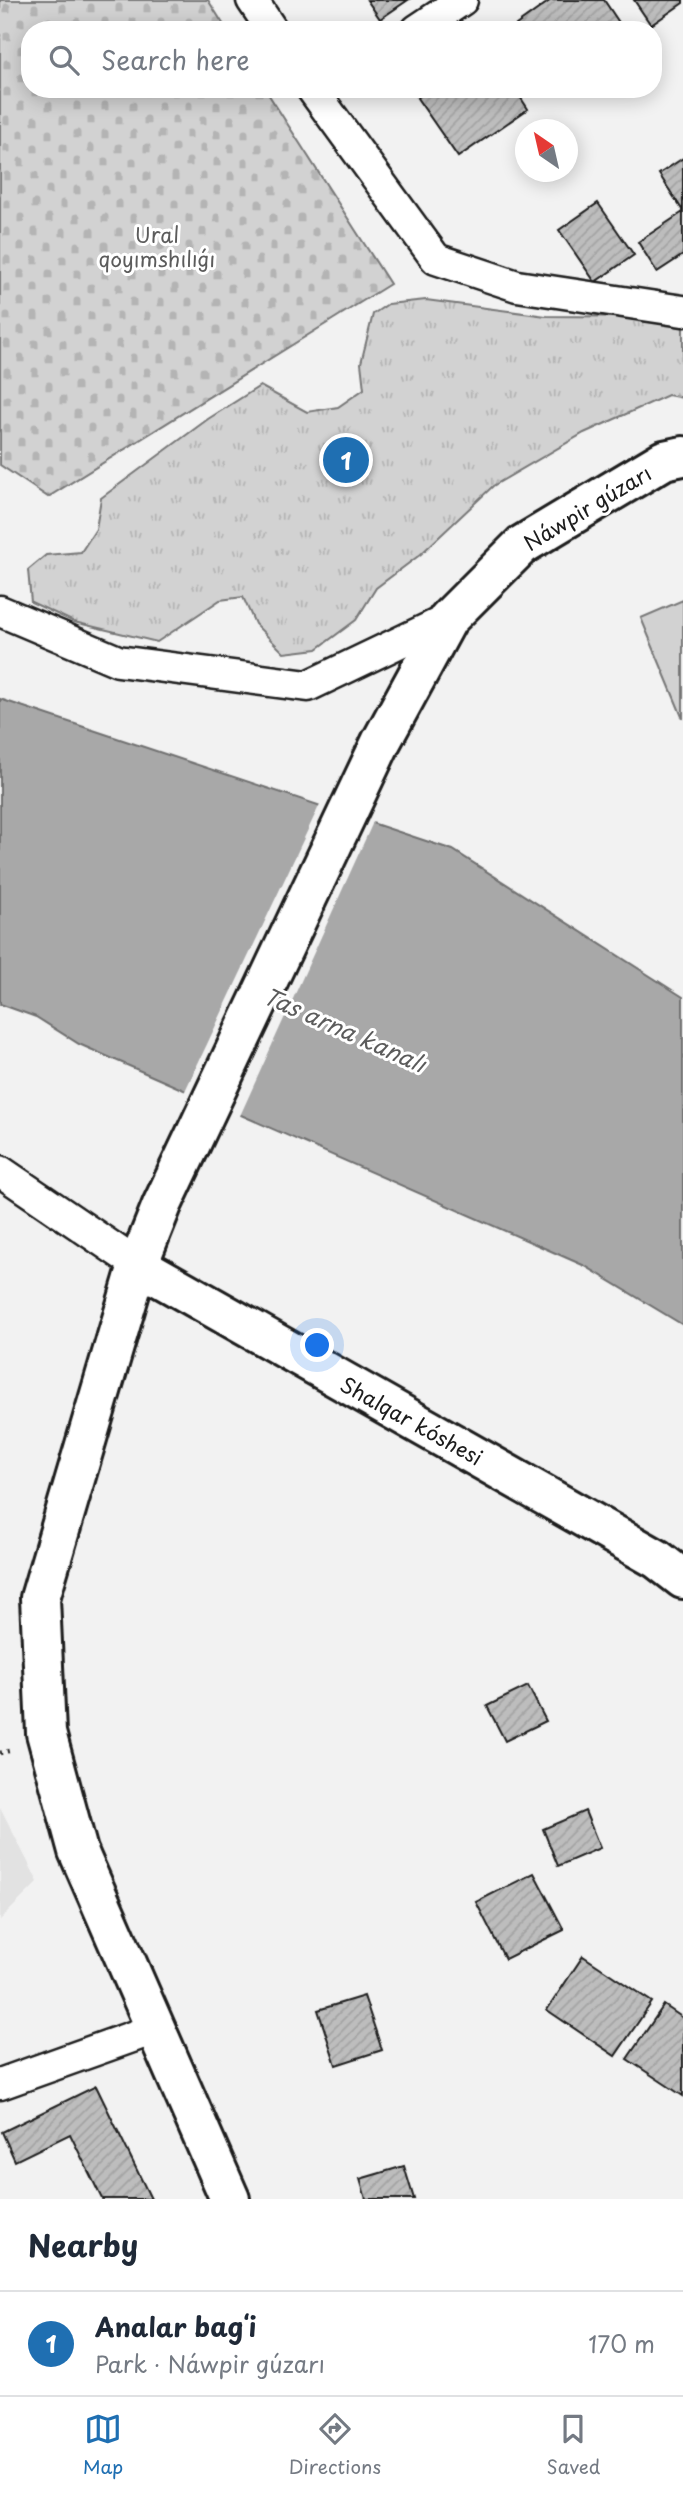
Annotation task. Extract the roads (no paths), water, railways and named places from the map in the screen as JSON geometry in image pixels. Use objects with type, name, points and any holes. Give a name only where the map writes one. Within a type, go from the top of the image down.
[{"type":"street","points":[[252,0],[266,21]]},
{"type":"street","points":[[430,21],[462,0]]},
{"type":"street","points":[[323,98],[436,259],[517,286],[683,311]]},
{"type":"street","name":"Náwpir gúzarı","points":[[230,2199],[78,1851],[46,1733],[40,1598],[138,1265],[162,1205],[381,742],[447,619],[522,545],[664,460],[683,456]]},
{"type":"street","points":[[0,611],[118,661],[308,686],[447,619]]},
{"type":"street","points":[[0,1171],[138,1265]]},
{"type":"street","name":"Shalqar kóshesi","points":[[138,1265],[657,1559],[683,1579]]},
{"type":"street","points":[[0,2084],[157,2028]]},
{"type":"water","name":"Tas arna kanalı","points":[[0,699],[453,850],[683,997],[683,1325],[585,1266],[79,1044],[36,1017],[0,1004]]},
{"type":"place","name":"Analar bagʻi","points":[[346,460]]},
{"type":"park label","name":"Ural qoyımshılıǵı","points":[[157,246]]}]
